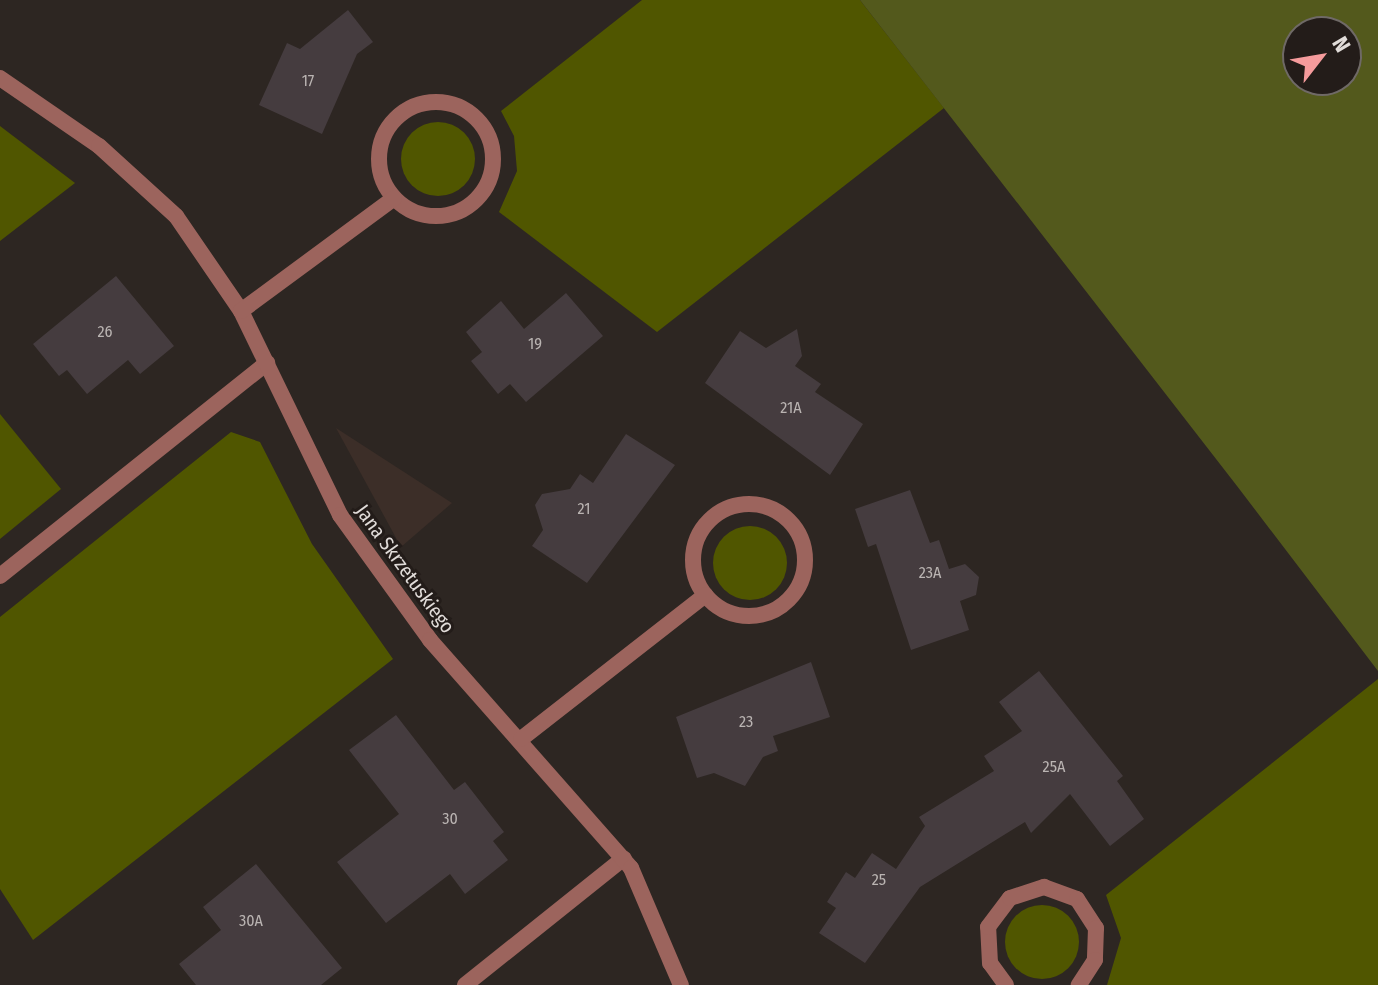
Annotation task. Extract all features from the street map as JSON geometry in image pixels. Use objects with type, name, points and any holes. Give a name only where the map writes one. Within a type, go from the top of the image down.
[{"type":"street","name":"Jana Skrzetuskiego","points":[[0,78],[99,146],[176,216],[241,311],[340,515],[387,585],[624,858],[681,985]]},
{"type":"street","points":[[453,104],[483,127],[494,166],[473,203],[428,216],[394,198],[379,155],[392,123],[408,110],[453,104]]},
{"type":"street","points":[[241,311],[394,198]]},
{"type":"street","points":[[0,576],[267,363]]},
{"type":"street","points":[[750,504],[784,516],[796,530],[805,561],[784,604],[751,616],[705,595],[693,561],[699,535],[716,514],[750,504]]},
{"type":"street","points":[[521,739],[705,595]]},
{"type":"street","points":[[465,985],[624,858]]},
{"type":"street","points":[[998,983],[986,945],[988,927],[1010,898],[1044,887],[1077,899],[1096,928],[1095,960],[1079,985]]},
{"type":"shaded area","points":[[642,0],[860,0],[944,108],[657,332],[499,212],[517,171],[514,136],[501,111]]},
{"type":"shaded area","points":[[431,122],[445,122],[459,128],[469,138],[475,159],[473,173],[459,190],[445,196],[431,196],[417,190],[407,180],[401,166],[401,152],[407,138],[417,128]]},
{"type":"shaded area","points":[[0,126],[75,183],[0,241]]},
{"type":"shaded area","points":[[0,414],[61,489],[0,539]]},
{"type":"shaded area","points":[[336,428],[452,503],[401,547]]},
{"type":"shaded area","points":[[231,432],[260,442],[312,544],[393,659],[33,940],[0,889],[0,617]]},
{"type":"shaded area","points":[[743,526],[757,526],[771,532],[781,542],[787,563],[785,577],[771,594],[757,600],[743,600],[729,594],[719,584],[713,570],[713,556],[719,542],[729,532]]},
{"type":"shaded area","points":[[1378,679],[1378,985],[1107,985],[1121,938],[1106,895]]},
{"type":"shaded area","points":[[1035,905],[1049,905],[1063,911],[1073,921],[1079,942],[1077,956],[1063,973],[1049,979],[1035,979],[1021,973],[1011,963],[1005,949],[1005,935],[1011,921],[1021,911]]},
{"type":"green space","points":[[860,0],[1378,0],[1378,671],[1237,486]]},
{"type":"building","points":[[348,10],[373,42],[357,54],[322,134],[259,105],[287,43],[300,49]]},
{"type":"building","points":[[116,276],[174,346],[140,374],[128,360],[87,394],[67,370],[59,376],[33,344]]},
{"type":"building","points":[[566,293],[603,336],[526,402],[510,384],[498,394],[471,361],[482,352],[466,332],[501,301],[524,329]]},
{"type":"building","points":[[797,329],[802,356],[795,366],[821,384],[815,392],[863,424],[830,475],[705,383],[740,331],[766,348]]},
{"type":"building","points":[[626,434],[675,465],[587,583],[532,546],[543,530],[535,505],[542,494],[570,489],[580,474],[593,483]]},
{"type":"building","points":[[910,490],[930,543],[939,540],[949,569],[965,564],[979,577],[976,595],[960,601],[969,630],[911,650],[876,544],[868,547],[855,509]]},
{"type":"building","points":[[811,662],[830,717],[773,736],[778,751],[763,757],[745,786],[714,773],[697,778],[676,717]]},
{"type":"building","points":[[1039,671],[1123,776],[1117,781],[1144,819],[1110,846],[1070,794],[1031,833],[1025,822],[920,887],[865,963],[819,933],[836,908],[827,902],[846,872],[855,878],[872,853],[896,869],[925,826],[919,817],[994,771],[984,756],[1022,731],[999,702]]},
{"type":"building","points":[[396,715],[454,790],[465,782],[504,832],[493,841],[508,860],[465,894],[450,874],[386,923],[337,862],[399,814],[349,750]]},
{"type":"building","points":[[256,864],[342,968],[321,985],[196,985],[179,964],[221,930],[203,907]]}]
